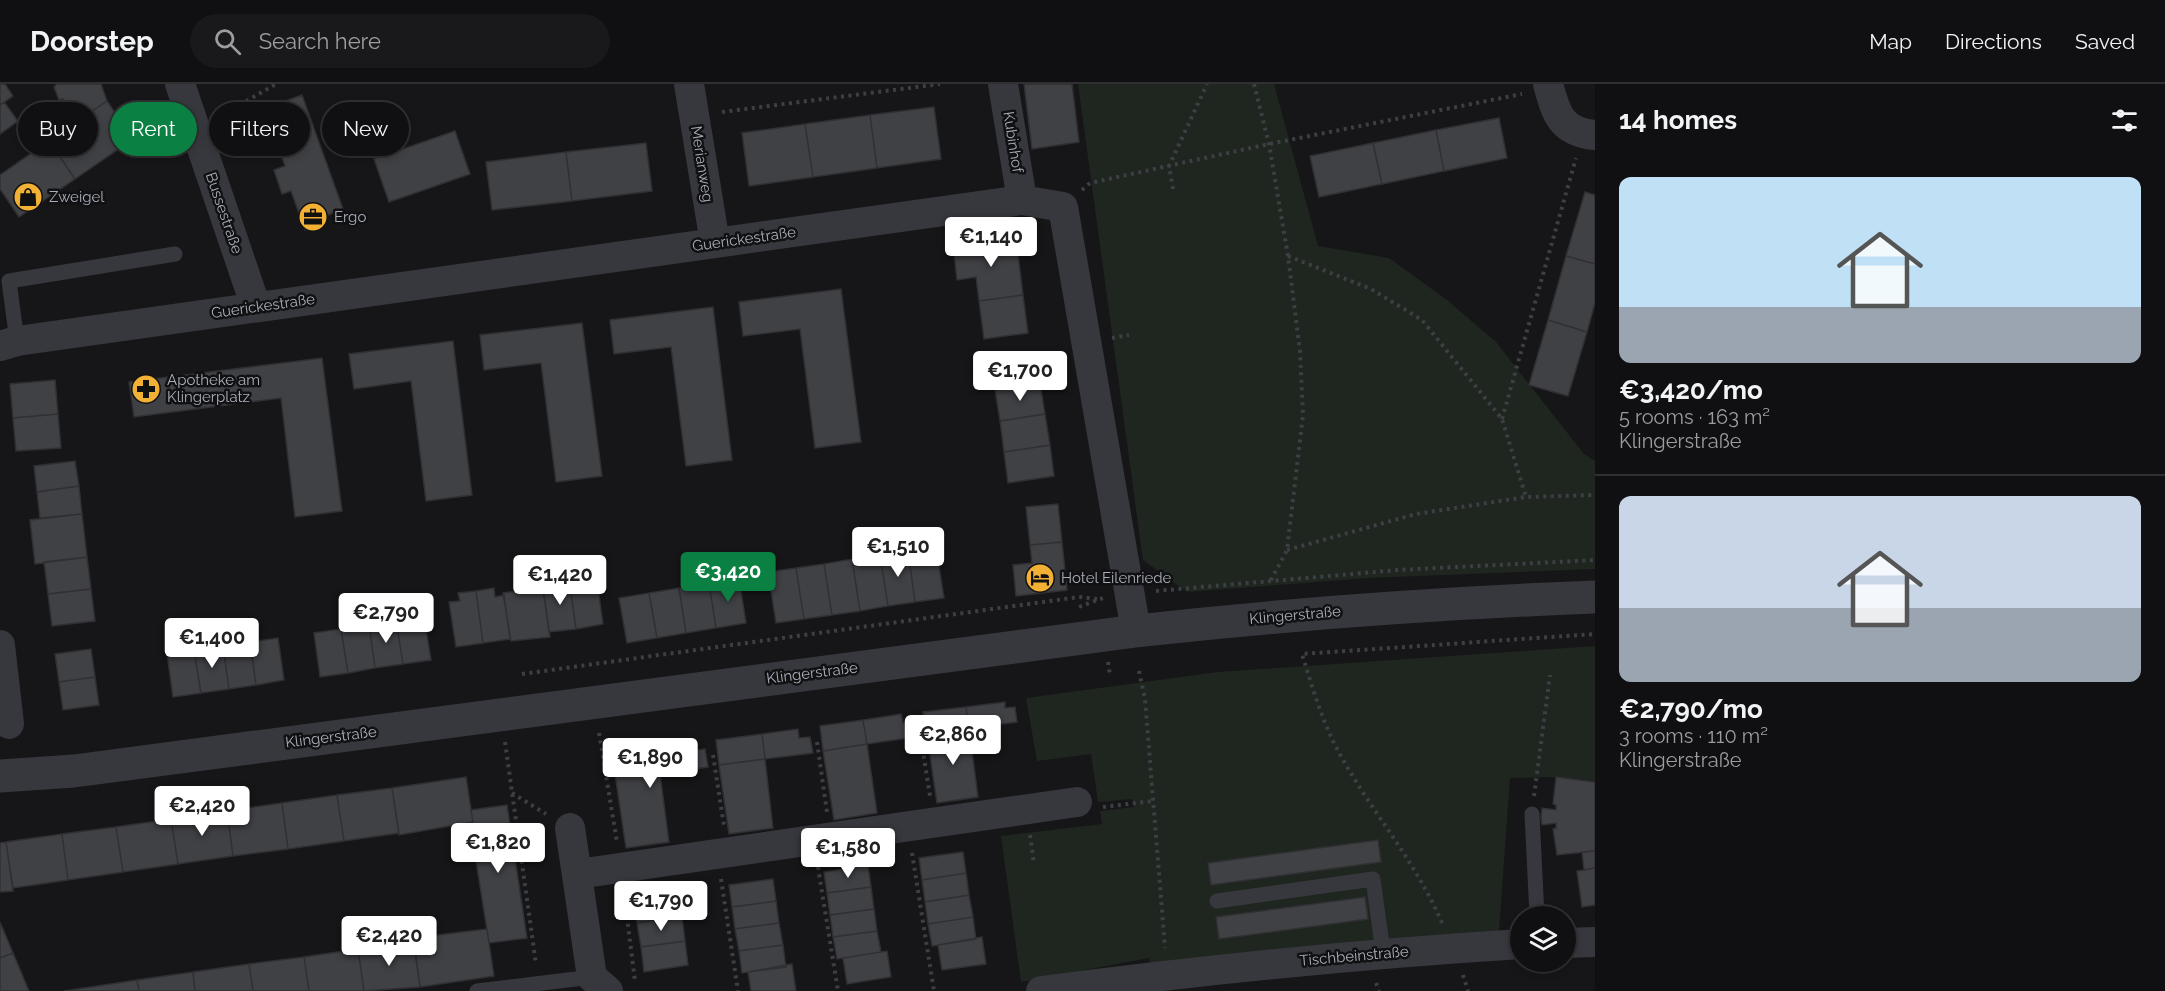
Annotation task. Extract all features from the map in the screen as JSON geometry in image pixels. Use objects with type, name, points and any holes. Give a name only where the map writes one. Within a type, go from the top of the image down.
[{"type":"street","name":"Bussestraße","points":[[180,84],[186,102]]},
{"type":"street","name":"Merianweg","points":[[689,84],[715,243]]},
{"type":"street","name":"Kubinhof","points":[[1003,84],[1022,200]]},
{"type":"street","points":[[1548,86],[1555,110],[1567,127],[1589,135]]},
{"type":"street","name":"Bussestraße","points":[[197,133],[256,307]]},
{"type":"street","name":"Guerickestraße","points":[[8,343],[1022,200],[1063,207]]},
{"type":"street","points":[[1063,207],[1136,630]]},
{"type":"street","name":"Klingerstraße","points":[[0,776],[32,772],[74,771],[1136,630],[1296,614],[1450,603],[1595,597]]},
{"type":"street","points":[[0,645],[9,724]]},
{"type":"street","name":"Klingerstraße","points":[[0,762],[32,772]]},
{"type":"street","points":[[578,874],[1077,802]]},
{"type":"street","points":[[560,822],[578,874],[600,984]]},
{"type":"street","points":[[1576,942],[1595,942]]},
{"type":"street","name":"Tischbeinstraße","points":[[1041,991],[1188,982],[1383,952],[1510,945]]},
{"type":"lane","points":[[8,343],[9,281],[175,254]]},
{"type":"lane","points":[[1532,814],[1536,906]]},
{"type":"lane","points":[[1217,901],[1373,879],[1383,952]]},
{"type":"lane","points":[[477,991],[539,983],[600,984]]},
{"type":"path","points":[[197,129],[276,84]]},
{"type":"path","points":[[694,115],[940,84]]},
{"type":"path","points":[[1173,189],[1169,166],[1207,84]]},
{"type":"path","points":[[1254,84],[1269,144],[1288,256],[1300,351],[1303,415],[1287,550],[1271,580]]},
{"type":"path","points":[[1063,207],[1090,183],[1548,86]]},
{"type":"path","points":[[1502,419],[1589,135]]},
{"type":"path","points":[[1288,256],[1371,289],[1422,320],[1502,419],[1526,497]]},
{"type":"path","points":[[1287,550],[1416,514],[1526,497],[1595,495]]},
{"type":"path","points":[[1155,591],[1271,580],[1595,560]]},
{"type":"path","points":[[522,674],[1067,599],[1098,599]]},
{"type":"path","points":[[1468,991],[1452,948],[1418,872],[1363,792],[1333,741],[1302,654],[1595,634]]},
{"type":"path","points":[[1139,671],[1145,699],[1167,943],[1162,956]]},
{"type":"path","points":[[1532,814],[1551,675]]},
{"type":"path","points":[[919,726],[921,826],[934,991]]},
{"type":"path","points":[[599,732],[621,867],[637,991]]},
{"type":"path","points":[[505,742],[539,983]]},
{"type":"path","points":[[817,742],[822,840],[837,991]]},
{"type":"path","points":[[713,755],[738,991]]},
{"type":"path","points":[[512,793],[560,822]]},
{"type":"path","points":[[1077,802],[1100,807],[1153,801]]},
{"type":"path","points":[[1030,832],[1034,864]]},
{"type":"path","points":[[517,873],[523,872]]},
{"type":"shaded area","points":[[1078,84],[1274,84],[1318,246],[1389,258],[1447,300],[1496,342],[1584,454],[1595,461],[1595,569],[1368,578],[1187,592],[1143,560]]},
{"type":"shaded area","points":[[1595,646],[1595,781],[1556,777],[1510,778],[1499,931],[1151,967],[1149,958],[1021,982],[1001,836],[1102,824],[1100,811],[1134,807],[1132,799],[1098,802],[1091,754],[1037,761],[1026,698],[1218,672]]},
{"type":"building","points":[[0,84],[5,84],[13,96],[0,105]]},
{"type":"building","points":[[57,84],[101,84],[107,101],[98,107],[98,102],[64,102],[63,99],[59,100],[54,87]]},
{"type":"building","points":[[1024,84],[1072,84],[1079,142],[1032,149]]},
{"type":"building","points":[[302,95],[305,102],[283,102]]},
{"type":"building","points":[[107,101],[110,105],[110,155],[75,179],[59,156],[98,156],[98,107]]},
{"type":"building","points":[[4,102],[18,121],[0,134],[0,105]]},
{"type":"building","points":[[934,107],[941,159],[877,168],[870,115]]},
{"type":"building","points":[[870,115],[877,168],[813,177],[805,124]]},
{"type":"building","points":[[310,117],[322,156],[324,156],[343,209],[323,217],[325,223],[305,230],[291,191],[282,194],[274,170],[285,166],[282,156],[310,156]]},
{"type":"building","points":[[1499,118],[1507,158],[1444,171],[1436,130]]},
{"type":"building","points":[[805,124],[813,177],[749,186],[742,133]]},
{"type":"building","points":[[1436,130],[1444,171],[1382,184],[1373,143]]},
{"type":"building","points":[[455,131],[470,174],[389,202],[374,159],[383,156],[409,156],[409,147]]},
{"type":"building","points":[[646,143],[652,191],[572,201],[566,152]]},
{"type":"building","points":[[1373,143],[1382,184],[1319,197],[1310,156]]},
{"type":"building","points":[[566,152],[572,201],[492,210],[486,162]]},
{"type":"building","points":[[27,156],[59,156],[75,179],[19,217],[0,189],[0,175]]},
{"type":"building","points":[[1585,192],[1595,195],[1595,264],[1566,256]]},
{"type":"building","points":[[1016,238],[1023,295],[979,301],[976,277],[957,280],[953,245]]},
{"type":"building","points":[[1566,256],[1595,264],[1595,303],[1587,332],[1548,320]]},
{"type":"building","points":[[841,289],[861,442],[815,448],[800,329],[743,336],[739,302]]},
{"type":"building","points":[[1023,295],[1028,333],[984,339],[979,301]]},
{"type":"building","points":[[713,307],[732,460],[686,466],[671,347],[614,354],[610,320]]},
{"type":"building","points":[[1548,320],[1587,332],[1568,396],[1529,385]]},
{"type":"building","points":[[582,323],[602,476],[556,482],[541,363],[484,370],[480,335]]},
{"type":"building","points":[[453,341],[472,495],[426,501],[411,381],[354,389],[349,354]]},
{"type":"building","points":[[1036,352],[1040,383],[995,390],[990,358]]},
{"type":"building","points":[[322,358],[342,511],[295,517],[281,398],[134,417],[129,382]]},
{"type":"building","points":[[55,380],[58,414],[13,418],[10,384]]},
{"type":"building","points":[[1040,383],[1045,414],[1000,421],[995,390]]},
{"type":"building","points":[[58,414],[61,448],[16,451],[13,418]]},
{"type":"building","points":[[1045,414],[1050,445],[1004,452],[1000,421]]},
{"type":"building","points":[[1050,445],[1054,476],[1008,483],[1004,452]]},
{"type":"building","points":[[75,461],[79,486],[37,492],[34,466]]},
{"type":"building","points":[[79,486],[82,514],[40,518],[37,492]]},
{"type":"building","points":[[1058,504],[1062,542],[1030,545],[1026,507]]},
{"type":"building","points":[[82,514],[87,557],[35,564],[30,520]]},
{"type":"building","name":"Hotel Eilenriede","points":[[1062,542],[1067,590],[1016,596],[1013,565],[1032,563],[1030,545]]},
{"type":"building","points":[[936,547],[944,598],[915,602],[908,551]]},
{"type":"building","points":[[908,551],[915,602],[888,606],[880,555]]},
{"type":"building","points":[[880,555],[888,606],[860,611],[852,559]]},
{"type":"building","points":[[87,557],[91,589],[48,594],[44,562]]},
{"type":"building","points":[[852,559],[860,611],[832,615],[824,564]]},
{"type":"building","points":[[824,564],[832,615],[804,619],[796,568]]},
{"type":"building","points":[[796,568],[804,619],[776,623],[768,572]]},
{"type":"building","points":[[586,575],[587,583],[597,581],[603,624],[576,629],[569,578]]},
{"type":"building","points":[[569,578],[576,629],[549,632],[543,589],[553,588],[552,580]]},
{"type":"building","points":[[739,578],[746,623],[716,628],[709,583]]},
{"type":"building","points":[[709,583],[716,628],[686,633],[679,588]]},
{"type":"building","points":[[543,587],[550,637],[511,641],[503,593]]},
{"type":"building","points":[[494,588],[495,597],[504,595],[510,639],[483,643],[476,591]]},
{"type":"building","points":[[679,588],[686,633],[657,638],[649,593]]},
{"type":"building","points":[[91,589],[95,621],[52,626],[48,594]]},
{"type":"building","points":[[476,591],[483,643],[456,647],[449,602],[460,601],[458,593]]},
{"type":"building","points":[[649,593],[657,638],[627,643],[619,598]]},
{"type":"building","points":[[424,616],[431,660],[403,664],[396,620]]},
{"type":"building","points":[[396,620],[403,664],[375,668],[369,624]]},
{"type":"building","points":[[369,624],[375,668],[348,673],[341,629]]},
{"type":"building","points":[[341,629],[348,673],[320,677],[314,633]]},
{"type":"building","points":[[278,638],[284,680],[256,685],[250,642]]},
{"type":"building","points":[[250,642],[256,685],[229,689],[223,646]]},
{"type":"building","points":[[223,646],[229,689],[201,693],[194,650]]},
{"type":"building","points":[[91,649],[95,677],[59,682],[55,654]]},
{"type":"building","points":[[194,650],[201,693],[173,697],[167,654]]},
{"type":"building","points":[[95,677],[99,705],[63,710],[59,682]]},
{"type":"building","points":[[1005,702],[1005,708],[1015,707],[1017,722],[969,728],[966,707]]},
{"type":"building","points":[[966,707],[969,728],[927,735],[923,712]]},
{"type":"building","points":[[901,714],[903,723],[912,722],[914,737],[867,744],[863,720]]},
{"type":"building","points":[[863,720],[867,744],[823,751],[820,726]]},
{"type":"building","points":[[969,728],[978,797],[937,803],[927,735]]},
{"type":"building","points":[[798,729],[799,738],[810,737],[813,753],[765,759],[762,734]]},
{"type":"building","points":[[762,734],[765,759],[719,765],[716,740]]},
{"type":"building","points":[[696,743],[697,750],[705,749],[708,767],[660,774],[669,842],[626,848],[612,754]]},
{"type":"building","points":[[867,744],[877,813],[834,820],[823,751]]},
{"type":"building","points":[[765,759],[773,828],[729,834],[719,765]]},
{"type":"building","points":[[466,777],[473,822],[399,835],[392,788]]},
{"type":"building","points":[[1556,777],[1595,782],[1595,851],[1557,855],[1553,829],[1556,828],[1556,823],[1542,825],[1541,817],[1542,808],[1556,810],[1556,805],[1553,804]]},
{"type":"building","points":[[392,788],[399,833],[344,841],[337,795]]},
{"type":"building","points":[[337,795],[344,841],[288,849],[282,803]]},
{"type":"building","points":[[282,803],[288,849],[233,856],[227,811]]},
{"type":"building","points":[[507,805],[527,938],[489,943],[470,823],[473,822],[471,810]]},
{"type":"building","points":[[227,811],[233,856],[178,864],[171,819]]},
{"type":"building","points":[[171,819],[178,864],[123,872],[116,827]]},
{"type":"building","points":[[116,827],[123,872],[68,880],[62,834]]},
{"type":"building","points":[[62,834],[68,880],[13,888],[6,842]]},
{"type":"building","points":[[1378,840],[1381,862],[1211,885],[1208,863]]},
{"type":"building","points":[[6,842],[13,891],[0,892],[0,843]]},
{"type":"building","points":[[1595,851],[1595,868],[1584,870],[1582,852]]},
{"type":"building","points":[[963,852],[966,873],[922,880],[919,858]]},
{"type":"building","points":[[868,865],[871,887],[827,893],[824,872]]},
{"type":"building","points":[[1595,868],[1595,905],[1582,907],[1577,871]]},
{"type":"building","points":[[966,873],[969,895],[925,902],[922,880]]},
{"type":"building","points":[[773,879],[776,901],[732,907],[729,885]]},
{"type":"building","points":[[871,887],[874,909],[830,915],[827,893]]},
{"type":"building","points":[[678,892],[682,916],[637,923],[634,898]]},
{"type":"building","points":[[969,895],[973,917],[928,924],[925,902]]},
{"type":"building","points":[[1365,897],[1368,919],[1219,939],[1216,917]]},
{"type":"building","points":[[776,901],[779,923],[735,929],[732,907]]},
{"type":"building","points":[[874,909],[877,931],[833,937],[830,915]]},
{"type":"building","points":[[682,916],[685,941],[641,947],[637,923]]},
{"type":"building","points":[[973,917],[976,939],[932,946],[928,924]]},
{"type":"building","points":[[0,922],[13,953],[0,958]]},
{"type":"building","points":[[779,923],[783,945],[739,951],[735,929]]},
{"type":"building","points":[[487,929],[494,976],[420,987],[413,938]]},
{"type":"building","points":[[877,931],[881,952],[837,959],[833,937]]},
{"type":"building","points":[[982,937],[986,964],[942,970],[938,945]]},
{"type":"building","points":[[414,941],[420,987],[364,991],[358,949]]},
{"type":"building","points":[[685,941],[688,965],[644,972],[641,947]]},
{"type":"building","points":[[783,945],[786,967],[742,973],[739,951]]},
{"type":"building","points":[[358,949],[364,991],[309,991],[304,957]]},
{"type":"building","points":[[887,951],[891,977],[847,984],[843,958]]},
{"type":"building","points":[[13,953],[29,991],[0,991],[0,958]]},
{"type":"building","points":[[304,957],[309,991],[253,991],[249,964]]},
{"type":"building","points":[[249,964],[253,991],[195,991],[193,972]]},
{"type":"building","points":[[792,964],[796,991],[751,991],[748,972]]},
{"type":"building","points":[[193,972],[195,991],[139,991],[137,980]]},
{"type":"building","points":[[137,980],[139,991],[64,991]]},
{"type":"place","name":"Zweigel","points":[[28,197]]},
{"type":"place","name":"Ergo","points":[[313,217]]},
{"type":"place","name":"Apotheke am Klingerplatz","points":[[146,389]]},
{"type":"place","name":"Hotel Eilenriede","points":[[1040,578]]}]
